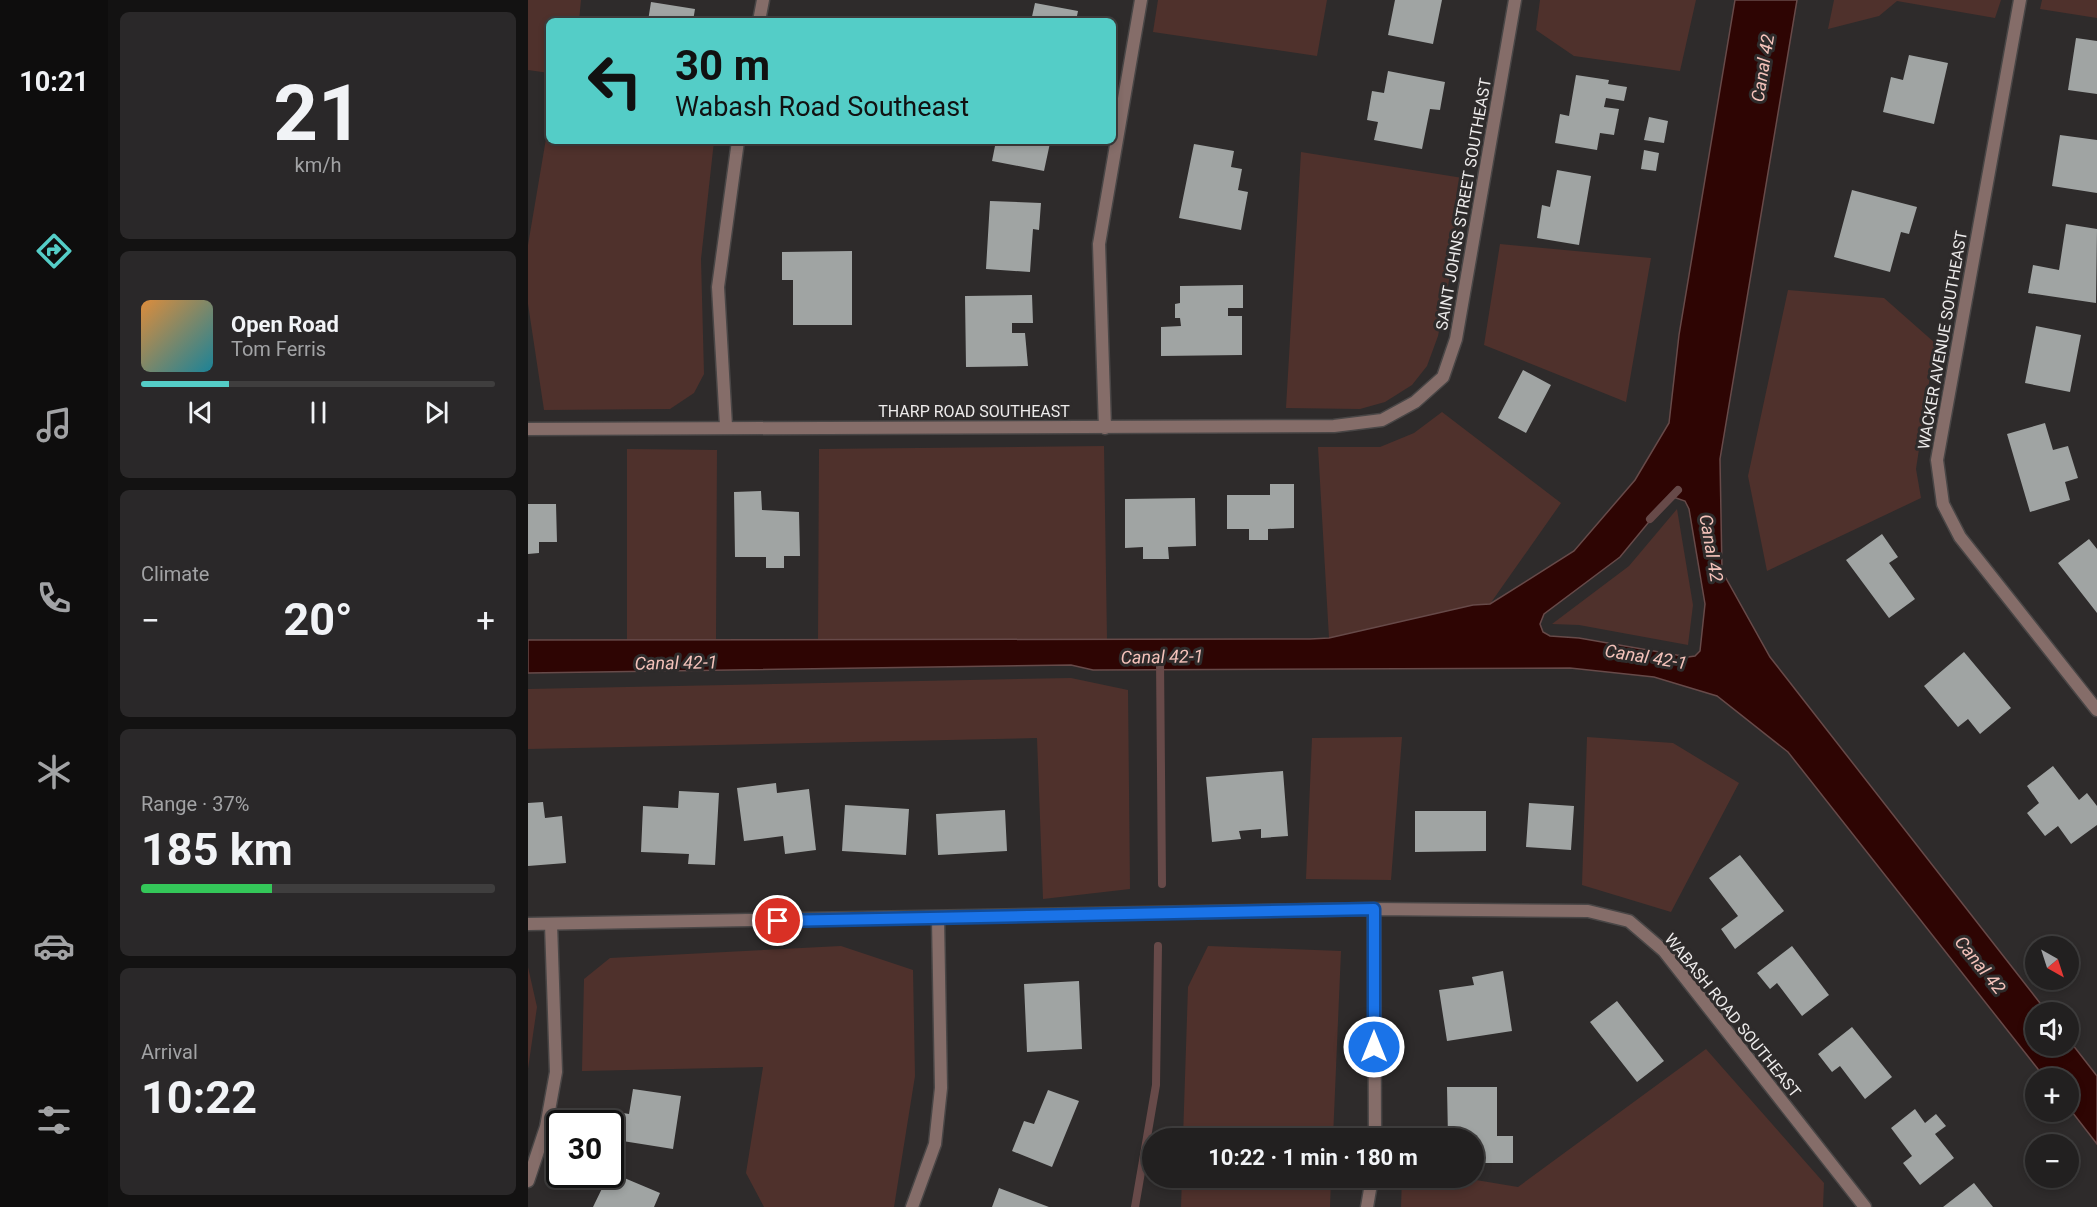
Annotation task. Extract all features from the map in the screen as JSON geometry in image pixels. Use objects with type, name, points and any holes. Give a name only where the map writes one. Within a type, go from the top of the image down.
[{"type":"street","points":[[760,18],[763,0]]},
{"type":"street","points":[[1105,428],[1100,244],[1141,0]]},
{"type":"street","name":"SAINT JOHNS STREET SOUTHEAST","points":[[1416,402],[1443,377],[1456,339],[1515,0]]},
{"type":"street","name":"WACKER AVENUE SOUTHEAST","points":[[2020,0],[1936,460],[1943,504],[1960,537],[2097,708]]},
{"type":"street","points":[[726,426],[718,286],[738,144]]},
{"type":"street","name":"THARP ROAD SOUTHEAST","points":[[528,429],[726,426],[1105,428],[1334,426],[1383,420],[1416,402]]},
{"type":"street","points":[[1374,909],[1375,1128]]},
{"type":"street","name":"WABASH ROAD SOUTHEAST","points":[[528,924],[938,919],[1374,909],[1588,912],[1629,921],[1664,951],[1865,1207]]},
{"type":"street","points":[[912,1207],[934,1144],[941,1088],[938,919]]},
{"type":"street","points":[[528,1180],[546,1127],[556,1072],[551,924]]},
{"type":"street","points":[[1366,1207],[1370,1188]]},
{"type":"shaded area","points":[[528,0],[581,0],[579,18],[546,18],[546,73],[528,70]]},
{"type":"shaded area","points":[[1158,0],[1327,0],[1317,56],[1153,32]]},
{"type":"shaded area","points":[[1540,0],[1696,0],[1680,71],[1574,56],[1536,30]]},
{"type":"shaded area","points":[[1834,0],[2001,0],[1995,18],[1897,1],[1879,16],[1828,29]]},
{"type":"shaded area","points":[[2042,0],[2097,0],[2097,18],[2040,9]]},
{"type":"shaded area","points":[[546,139],[546,144],[714,144],[701,259],[704,374],[694,393],[670,409],[544,410],[528,304],[528,245]]},
{"type":"shaded area","points":[[1301,152],[1469,179],[1438,336],[1427,366],[1412,385],[1385,402],[1360,409],[1286,408]]},
{"type":"shaded area","points":[[1500,244],[1651,258],[1626,402],[1484,345]]},
{"type":"shaded area","points":[[1788,290],[1884,298],[1935,343],[1916,469],[1921,498],[1767,571],[1748,476]]},
{"type":"shaded area","points":[[1442,412],[1561,503],[1490,604],[1473,605],[1329,638],[1318,447],[1380,447],[1414,433]]},
{"type":"shaded area","points":[[1104,446],[1107,639],[818,640],[819,449]]},
{"type":"shaded area","points":[[627,449],[717,450],[716,640],[627,640]]},
{"type":"shaded area","points":[[1677,509],[1693,605],[1688,645],[1579,625],[1552,624],[1629,566]]},
{"type":"shaded area","points":[[1071,678],[1128,690],[1130,889],[1043,899],[1037,738],[528,749],[528,689]]},
{"type":"shaded area","points":[[1402,737],[1391,880],[1306,879],[1312,738]]},
{"type":"shaded area","points":[[1587,737],[1673,743],[1739,783],[1671,912],[1582,885]]},
{"type":"shaded area","points":[[841,946],[913,970],[915,1076],[894,1207],[764,1207],[746,1173],[763,1067],[582,1071],[584,979],[610,958]]},
{"type":"shaded area","points":[[1208,946],[1341,951],[1333,1128],[1183,1128],[1188,987]]},
{"type":"shaded area","points":[[528,967],[537,1007],[528,1069]]},
{"type":"shaded area","points":[[1706,1049],[1824,1183],[1823,1207],[1401,1207],[1402,1188],[1484,1188],[1484,1181],[1518,1187]]},
{"type":"shaded area","points":[[1182,1188],[1331,1188],[1330,1207],[1181,1207]]},
{"type":"water","points":[[1735,0],[1797,0],[1720,459],[1722,571],[1770,657],[2025,984],[2025,990],[2030,990],[2039,1002],[2025,1002],[2025,1053],[1788,752],[1717,696],[1654,677],[1570,668],[1093,670],[1071,665],[528,673],[528,640],[1310,639],[1329,638],[1473,605],[1490,604],[1574,551],[1635,480],[1669,423],[1679,335]],"holes":[[[1673,497],[1685,501],[1689,509],[1705,604],[1700,651],[1695,656],[1688,657],[1579,638],[1550,636],[1543,632],[1540,624],[1544,614],[1620,557],[1667,500]]]},
{"type":"water","points":[[2079,1053],[2097,1076],[2097,1144],[2079,1121],[2079,1068],[2037,1068],[2028,1056],[2079,1056]]},
{"type":"building","points":[[1395,0],[1442,0],[1433,44],[1388,35]]},
{"type":"building","points":[[651,2],[695,9],[694,18],[648,18]]},
{"type":"building","points":[[1035,3],[1078,11],[1077,18],[1032,18]]},
{"type":"building","points":[[2076,38],[2097,41],[2097,94],[2068,90]]},
{"type":"building","points":[[1909,55],[1948,63],[1934,124],[1883,112],[1891,77],[1903,80]]},
{"type":"building","points":[[1388,71],[1445,82],[1440,110],[1430,109],[1422,149],[1374,140],[1378,122],[1367,120],[1372,91],[1384,93]]},
{"type":"building","points":[[1576,75],[1609,80],[1608,84],[1627,87],[1624,101],[1606,98],[1604,107],[1619,109],[1614,135],[1600,133],[1597,150],[1555,143],[1560,114],[1569,116]]},
{"type":"building","points":[[1649,117],[1668,121],[1664,143],[1644,140]]},
{"type":"building","points":[[2060,135],[2097,140],[2097,193],[2052,186]]},
{"type":"building","points":[[995,144],[1050,144],[1044,171],[992,161]]},
{"type":"building","points":[[1194,144],[1234,151],[1231,167],[1242,169],[1238,190],[1248,192],[1241,230],[1179,218]]},
{"type":"building","points":[[1644,150],[1659,153],[1656,171],[1641,169]]},
{"type":"building","points":[[1557,170],[1591,176],[1579,245],[1537,238],[1542,205],[1550,207]]},
{"type":"building","points":[[1852,190],[1917,207],[1909,234],[1901,232],[1890,272],[1834,257]]},
{"type":"building","points":[[990,201],[1041,203],[1039,230],[1033,229],[1030,272],[986,269]]},
{"type":"building","points":[[2066,224],[2097,229],[2096,303],[2028,293],[2033,265],[2059,270]]},
{"type":"building","points":[[852,251],[852,325],[793,325],[793,280],[782,280],[782,252]]},
{"type":"building","points":[[1243,285],[1243,308],[1228,308],[1228,316],[1242,316],[1242,355],[1161,356],[1161,327],[1181,326],[1180,318],[1175,318],[1175,304],[1180,303],[1180,286]]},
{"type":"building","points":[[1032,295],[1033,323],[1012,323],[1012,333],[1025,333],[1028,366],[966,367],[965,296]]},
{"type":"building","points":[[2036,326],[2081,335],[2070,392],[2025,383]]},
{"type":"building","points":[[1523,370],[1551,385],[1526,433],[1498,418]]},
{"type":"building","points":[[2045,423],[2053,450],[2068,446],[2078,478],[2065,482],[2070,500],[2030,512],[2007,434]]},
{"type":"building","points":[[1270,484],[1294,484],[1294,528],[1268,529],[1268,540],[1249,540],[1249,529],[1227,529],[1227,495],[1270,495]]},
{"type":"building","points":[[761,491],[762,510],[799,512],[800,556],[784,556],[784,568],[766,568],[766,557],[735,557],[734,492]]},
{"type":"building","points":[[1195,498],[1196,546],[1168,547],[1169,559],[1143,559],[1143,547],[1125,548],[1125,499]]},
{"type":"building","points":[[528,504],[556,504],[557,542],[539,542],[539,553],[528,554]]},
{"type":"building","points":[[1882,534],[1898,557],[1889,563],[1915,599],[1889,618],[1846,560]]},
{"type":"building","points":[[2089,539],[2097,549],[2097,613],[2058,563]]},
{"type":"building","points":[[1964,652],[2011,708],[1980,734],[1968,719],[1958,727],[1924,686]]},
{"type":"building","points":[[2053,766],[2079,800],[2087,793],[2097,806],[2097,825],[2071,844],[2058,826],[2045,836],[2027,813],[2039,803],[2027,786]]},
{"type":"building","points":[[1283,771],[1288,836],[1261,838],[1261,829],[1239,831],[1241,839],[1212,842],[1206,777]]},
{"type":"building","points":[[776,783],[777,793],[809,789],[816,850],[785,854],[783,836],[744,841],[737,788]]},
{"type":"building","points":[[679,791],[719,793],[715,865],[688,864],[689,854],[641,852],[643,806],[678,808]]},
{"type":"building","points":[[543,802],[545,818],[562,816],[566,863],[528,866],[528,803]]},
{"type":"building","points":[[1529,803],[1574,806],[1571,850],[1526,847]]},
{"type":"building","points":[[845,805],[909,809],[906,855],[842,851]]},
{"type":"building","points":[[1005,810],[1007,851],[938,855],[936,814]]},
{"type":"building","points":[[1415,811],[1486,811],[1486,851],[1415,852]]},
{"type":"building","points":[[1740,855],[1784,911],[1735,949],[1721,929],[1738,916],[1709,878]]},
{"type":"building","points":[[1792,946],[1829,995],[1802,1016],[1777,983],[1770,989],[1757,973]]},
{"type":"building","points":[[1503,971],[1512,1031],[1447,1041],[1439,990],[1474,985],[1472,977]]},
{"type":"building","points":[[1079,981],[1082,1049],[1027,1052],[1024,984]]},
{"type":"building","points":[[1617,1001],[1664,1061],[1637,1082],[1590,1022]]},
{"type":"building","points":[[1852,1027],[1892,1077],[1865,1099],[1840,1066],[1832,1072],[1818,1054]]},
{"type":"building","points":[[1447,1087],[1497,1087],[1497,1136],[1513,1136],[1513,1163],[1484,1163],[1484,1128],[1448,1128]]},
{"type":"building","points":[[633,1089],[681,1096],[673,1149],[624,1141],[624,1113],[629,1114]]},
{"type":"building","points":[[1048,1090],[1079,1101],[1052,1167],[1012,1151],[1024,1121],[1034,1124]]},
{"type":"building","points":[[1915,1109],[1925,1123],[1936,1114],[1946,1126],[1935,1134],[1954,1158],[1920,1185],[1903,1163],[1912,1156],[1891,1128]]},
{"type":"building","points":[[624,1178],[660,1193],[654,1207],[593,1207],[602,1188],[624,1188]]},
{"type":"building","points":[[1974,1183],[1993,1207],[1943,1207]]},
{"type":"building","points":[[999,1188],[1049,1207],[992,1207]]},
{"type":"waterway","points":[[1650,519],[1678,490]]},
{"type":"waterway","name":"Canal 42-1","points":[[1160,659],[1162,884]]},
{"type":"waterway","points":[[1135,1207],[1156,1085],[1158,946]]},
{"type":"route","points":[[778,921],[1374,909],[1374,1047]]},
{"type":"water label","name":"Canal 42","points":[[1763,68]]},
{"type":"water label","name":"Canal 42","points":[[1711,548]]},
{"type":"water label","name":"Canal 42","points":[[1980,965]]}]
